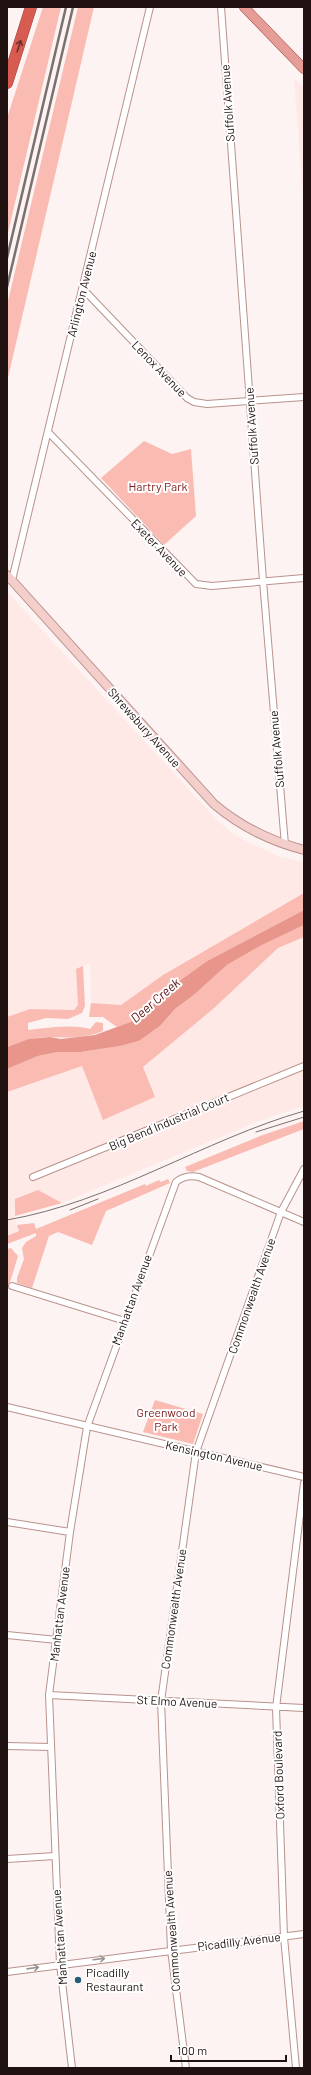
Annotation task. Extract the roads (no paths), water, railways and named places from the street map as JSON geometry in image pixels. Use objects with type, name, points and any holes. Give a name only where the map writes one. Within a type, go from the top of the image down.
[{"type":"highway","points":[[7,83],[31,7]]},
{"type":"main road","points":[[244,7],[304,69]]},
{"type":"main road","name":"Shrewsbury Avenue","points":[[9,578],[214,804],[236,822],[252,831],[285,845],[304,850]]},
{"type":"street","name":"Arlington Avenue","points":[[9,578],[48,432],[150,7]]},
{"type":"street","name":"Suffolk Avenue","points":[[221,7],[263,581],[285,845]]},
{"type":"street","name":"Lenox Avenue","points":[[83,288],[187,398],[194,402],[207,404],[304,397]]},
{"type":"street","name":"Exeter Avenue","points":[[48,432],[196,584],[212,586],[304,578]]},
{"type":"street","name":"Big Bend Industrial Court","points":[[33,1178],[304,1066]]},
{"type":"street","name":"Commonwealth Avenue","points":[[186,2068],[171,1950],[160,1701],[196,1452],[281,1212],[304,1169]]},
{"type":"street","name":"Manhattan Avenue","points":[[72,2068],[60,1964],[49,1695],[70,1532],[87,1426],[173,1188],[180,1178],[189,1176],[200,1177],[281,1212]]},
{"type":"street","points":[[281,1212],[304,1222]]},
{"type":"street","points":[[12,1286],[125,1321]]},
{"type":"street","name":"Kensington Avenue","points":[[7,1407],[304,1477]]},
{"type":"street","name":"Oxford Boulevard","points":[[296,2068],[284,1937],[276,1708],[304,1483]]},
{"type":"street","points":[[7,1522],[70,1532]]},
{"type":"street","points":[[7,1635],[57,1640]]},
{"type":"street","name":"St Elmo Avenue","points":[[49,1695],[276,1708],[304,1708]]},
{"type":"street","points":[[7,1746],[51,1747]]},
{"type":"street","points":[[7,1859],[55,1856]]},
{"type":"street","name":"Picadilly Avenue","points":[[7,1972],[60,1964],[304,1934]]},
{"type":"tram line","points":[[7,1220],[46,1211],[84,1199],[267,1123],[304,1111]]},
{"type":"tram line","points":[[256,1132],[304,1117]]},
{"type":"tram line","points":[[70,1210],[98,1199]]},
{"type":"railway","points":[[7,258],[66,7]]},
{"type":"railway","points":[[7,287],[73,7]]},
{"type":"place","name":"Picadilly Restaurant","points":[[78,1980]]},
{"type":"park label","name":"Hartry Park","points":[[158,487]]},
{"type":"park label","name":"Greenwood Park","points":[[166,1420]]},
{"type":"water label","name":"Deer Creek","points":[[155,1000]]}]
